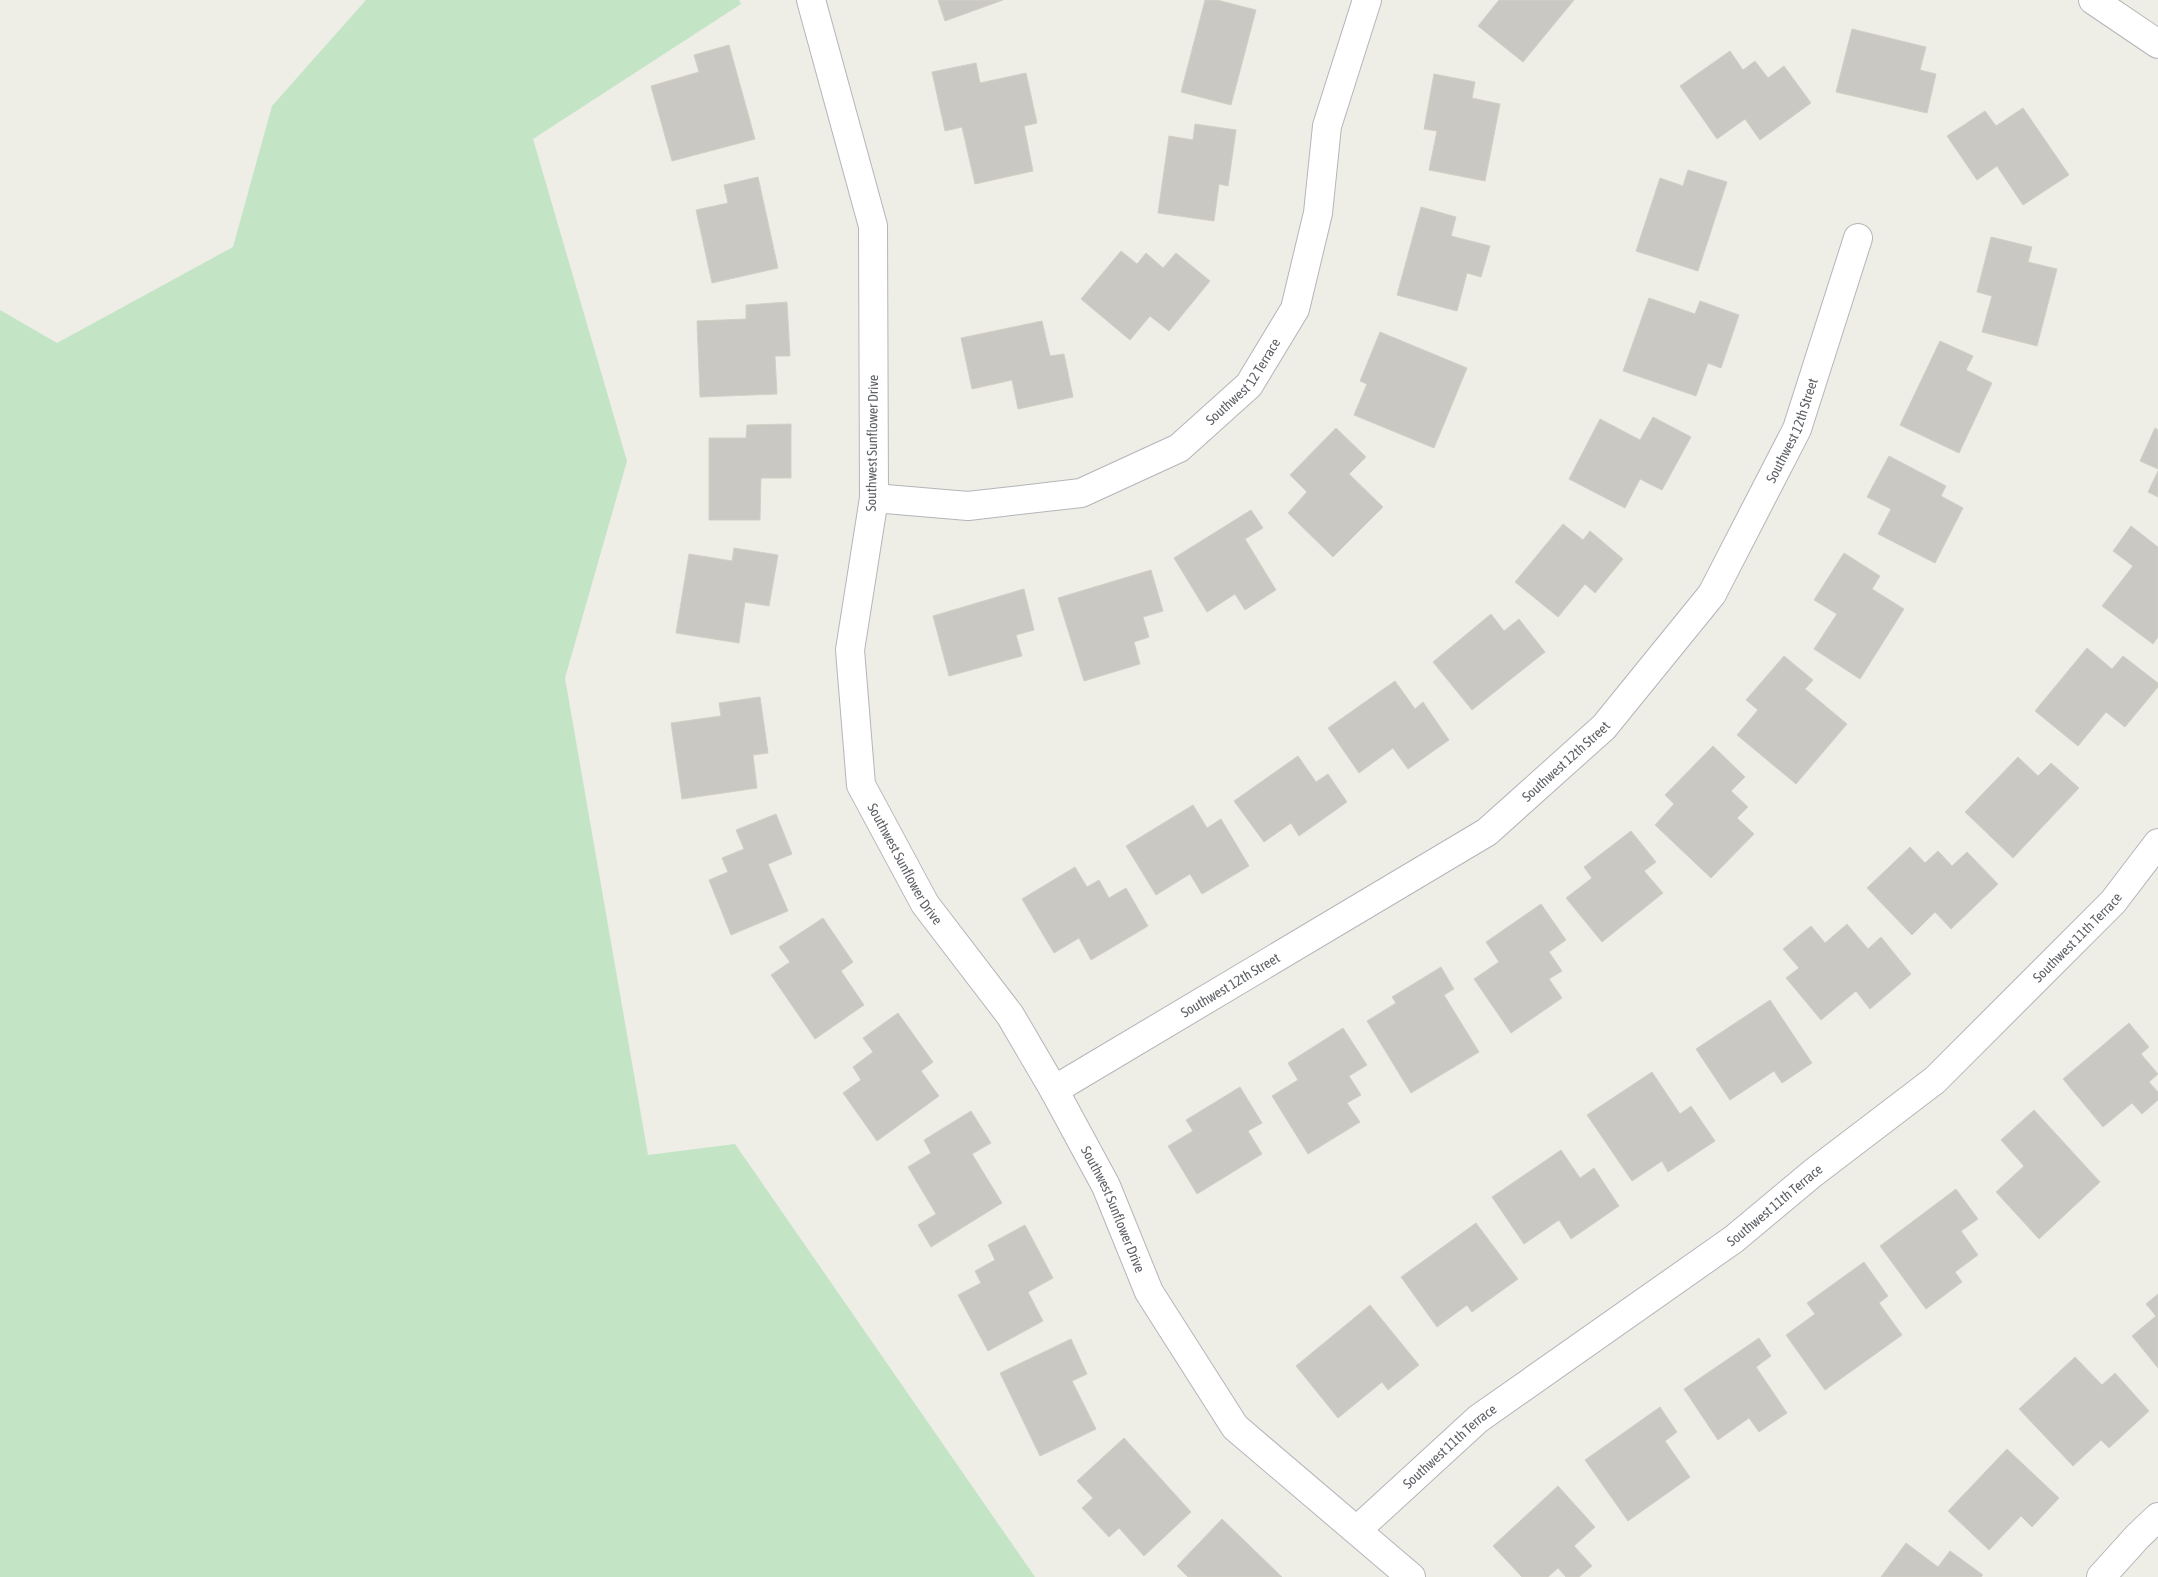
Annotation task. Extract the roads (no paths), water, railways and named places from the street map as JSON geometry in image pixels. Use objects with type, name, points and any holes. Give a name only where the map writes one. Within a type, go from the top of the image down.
[{"type":"street","name":"Southwest Sunflower Drive","points":[[811,0],[873,226],[874,498],[850,650],[861,785],[925,904],[1010,1015],[1054,1090],[1106,1186],[1149,1292],[1235,1427],[1411,1577]]},
{"type":"street","name":"Southwest 12 Terrace","points":[[874,498],[968,506],[1082,493],[1179,448],[1249,384],[1295,309],[1318,213],[1327,126],[1366,0]]},
{"type":"street","points":[[2093,0],[2158,44]]},
{"type":"street","name":"Southwest 12th Street","points":[[1054,1090],[1487,832],[1604,727],[1712,594],[1797,429],[1858,238]]},
{"type":"street","name":"Southwest 11th Terrace","points":[[1357,1530],[1478,1419],[1734,1239],[1813,1173],[1935,1080],[2113,902],[2158,843]]},
{"type":"street","points":[[2102,1577],[2138,1536],[2158,1518]]}]
